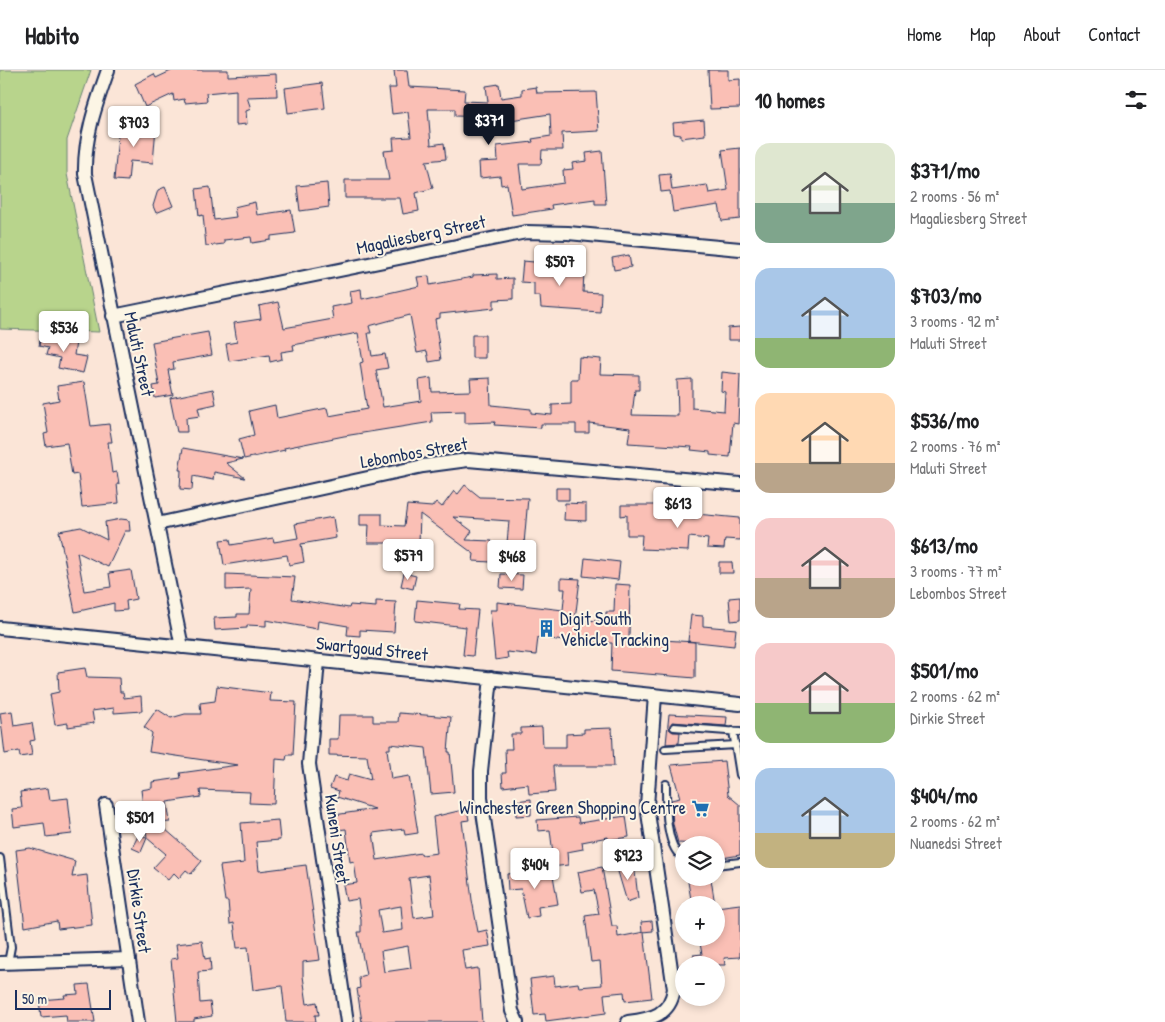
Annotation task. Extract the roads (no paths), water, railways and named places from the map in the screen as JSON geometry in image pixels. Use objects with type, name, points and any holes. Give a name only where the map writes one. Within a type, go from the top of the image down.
[{"type":"street","name":"Maluti Street","points":[[108,70],[90,127],[84,156],[88,195],[182,647]]},
{"type":"street","name":"Magaliesberg Street","points":[[113,316],[526,232],[568,233],[740,249]]},
{"type":"street","name":"Lebombos Street","points":[[156,524],[422,466],[468,460],[740,484]]},
{"type":"street","name":"Swartgoud Street","points":[[0,628],[740,704]]},
{"type":"street","name":"Kuneni Street","points":[[318,661],[309,764],[347,1022]]},
{"type":"street","points":[[491,678],[481,771],[481,798],[512,1011],[517,1022]]},
{"type":"street","points":[[628,1022],[662,1013],[670,1003],[674,989],[647,806],[655,695]]},
{"type":"street","name":"Dirkie Street","points":[[106,805],[138,1022]]},
{"type":"street","points":[[4,963],[129,959]]},
{"type":"lane","points":[[674,727],[737,732],[736,745],[740,775]]},
{"type":"lane","points":[[665,750],[736,745]]},
{"type":"lane","points":[[666,784],[671,843],[675,849]]},
{"type":"lane","points":[[0,858],[3,910],[11,947],[4,963]]},
{"type":"lane","points":[[725,864],[740,862]]},
{"type":"place","name":"Digit South Vehicle Tracking","points":[[546,629]]},
{"type":"place","name":"Winchester Green Shopping Centre","points":[[700,808]]}]
